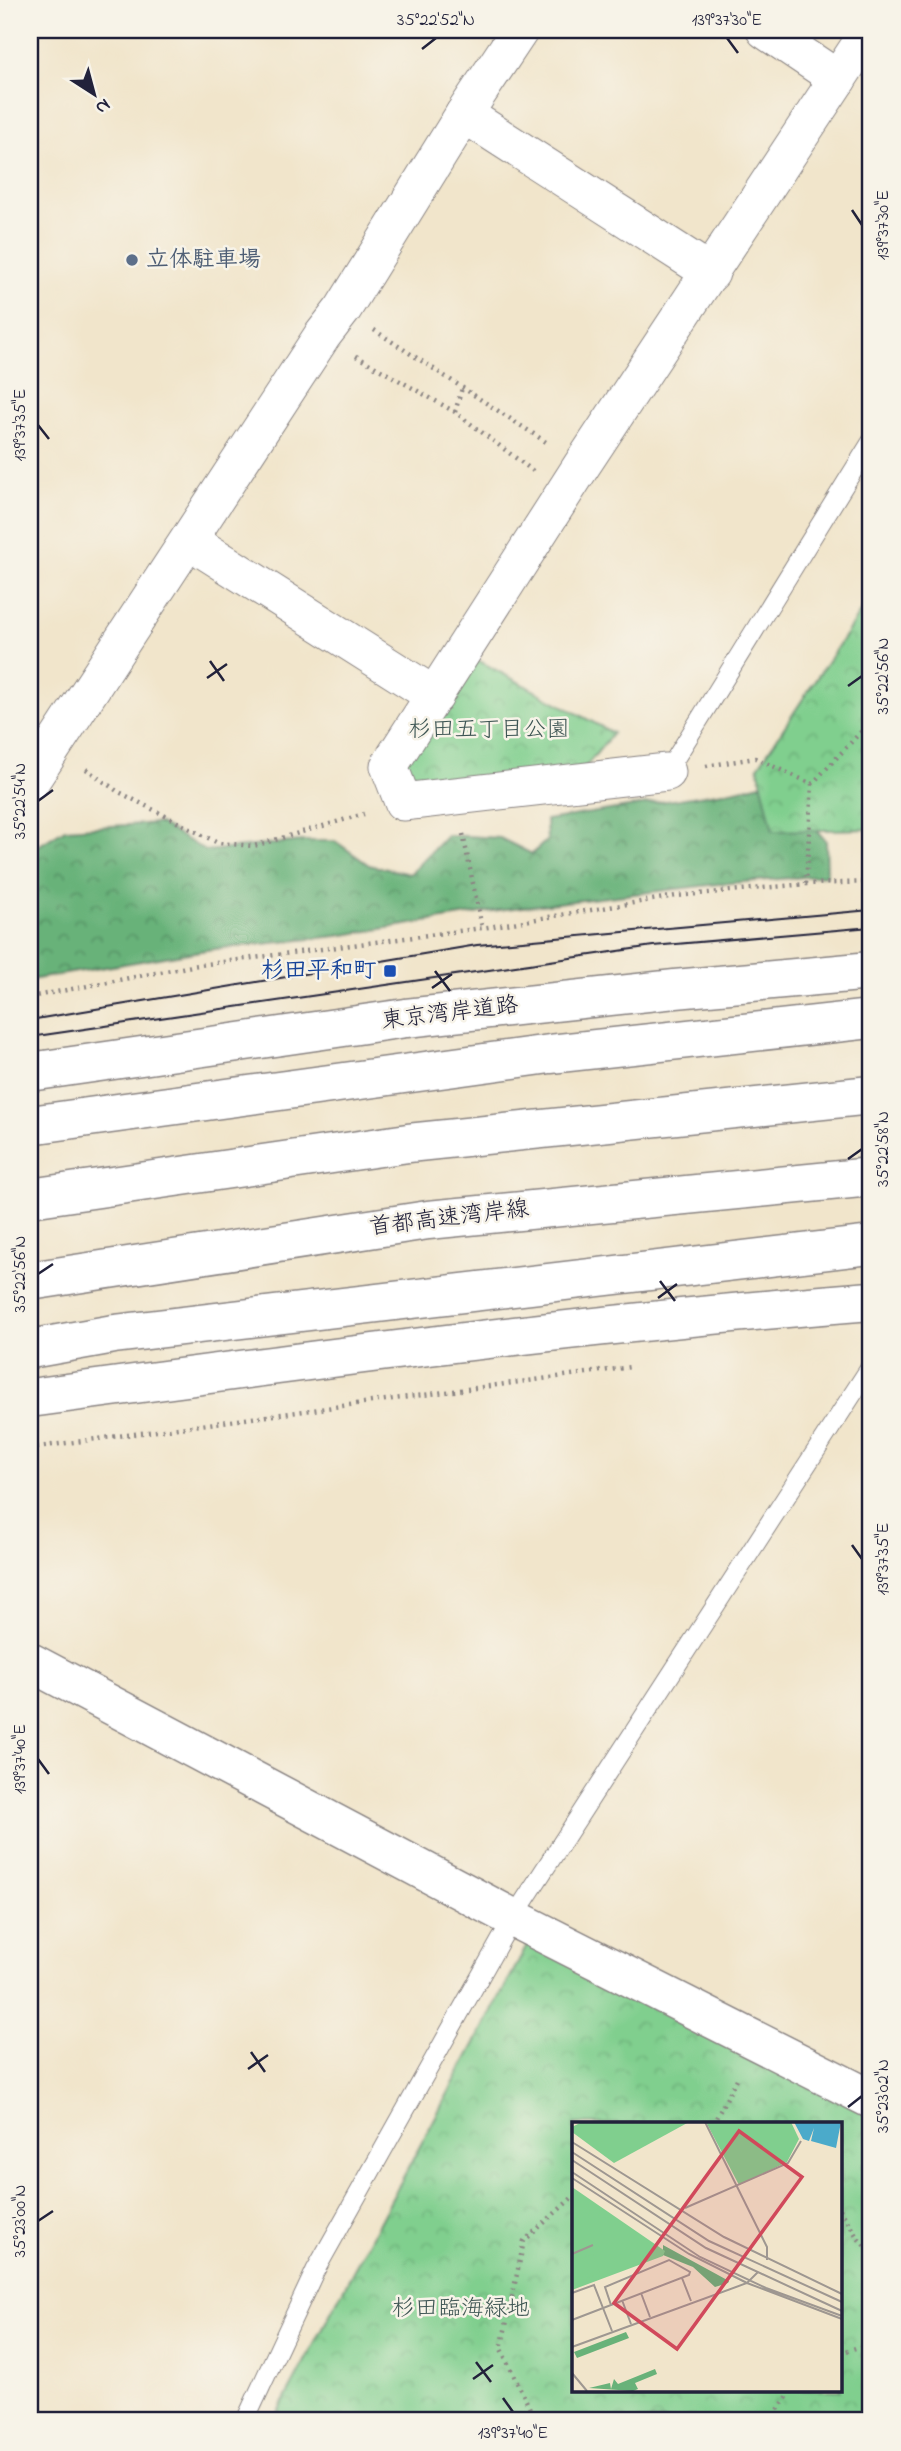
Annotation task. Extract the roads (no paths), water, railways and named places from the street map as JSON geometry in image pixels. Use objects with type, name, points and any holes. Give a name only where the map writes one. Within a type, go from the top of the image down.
[{"type":"main road","name":"東京湾岸道路","points":[[30,1072],[406,1018],[871,971]]},
{"type":"main road","points":[[30,1125],[550,1054],[871,1019]]},
{"type":"main road","points":[[30,1198],[408,1143],[871,1095]]},
{"type":"main road","name":"首都高速湾岸線","points":[[30,1281],[428,1220],[871,1177]]},
{"type":"main road","points":[[30,1349],[114,1334],[863,1246]]},
{"type":"main road","points":[[30,1398],[316,1359],[717,1313],[871,1301]]},
{"type":"main road","points":[[30,1370],[114,1334]]},
{"type":"main road","points":[[30,1662],[513,1918],[871,2099]]},
{"type":"street","points":[[30,782],[333,323],[520,30]]},
{"type":"street","points":[[765,30],[838,79]]},
{"type":"street","points":[[667,772],[403,802],[390,766],[573,480],[870,30]]},
{"type":"street","points":[[464,114],[711,273]]},
{"type":"street","points":[[190,541],[435,696]]},
{"type":"lane","points":[[667,772],[871,442]]},
{"type":"lane","points":[[246,2421],[315,2271],[513,1918],[871,1366]]},
{"type":"tram line","points":[[30,1020],[477,945],[871,910]]},
{"type":"tram line","points":[[30,1037],[653,946],[871,927]]},
{"type":"place","name":"立体駐車場","points":[[132,260]]},
{"type":"place","name":"杉田平和町","points":[[390,971]]},
{"type":"park label","name":"杉田五丁目公園","points":[[489,730]]},
{"type":"park label","name":"杉田臨海緑地","points":[[461,2309]]}]
